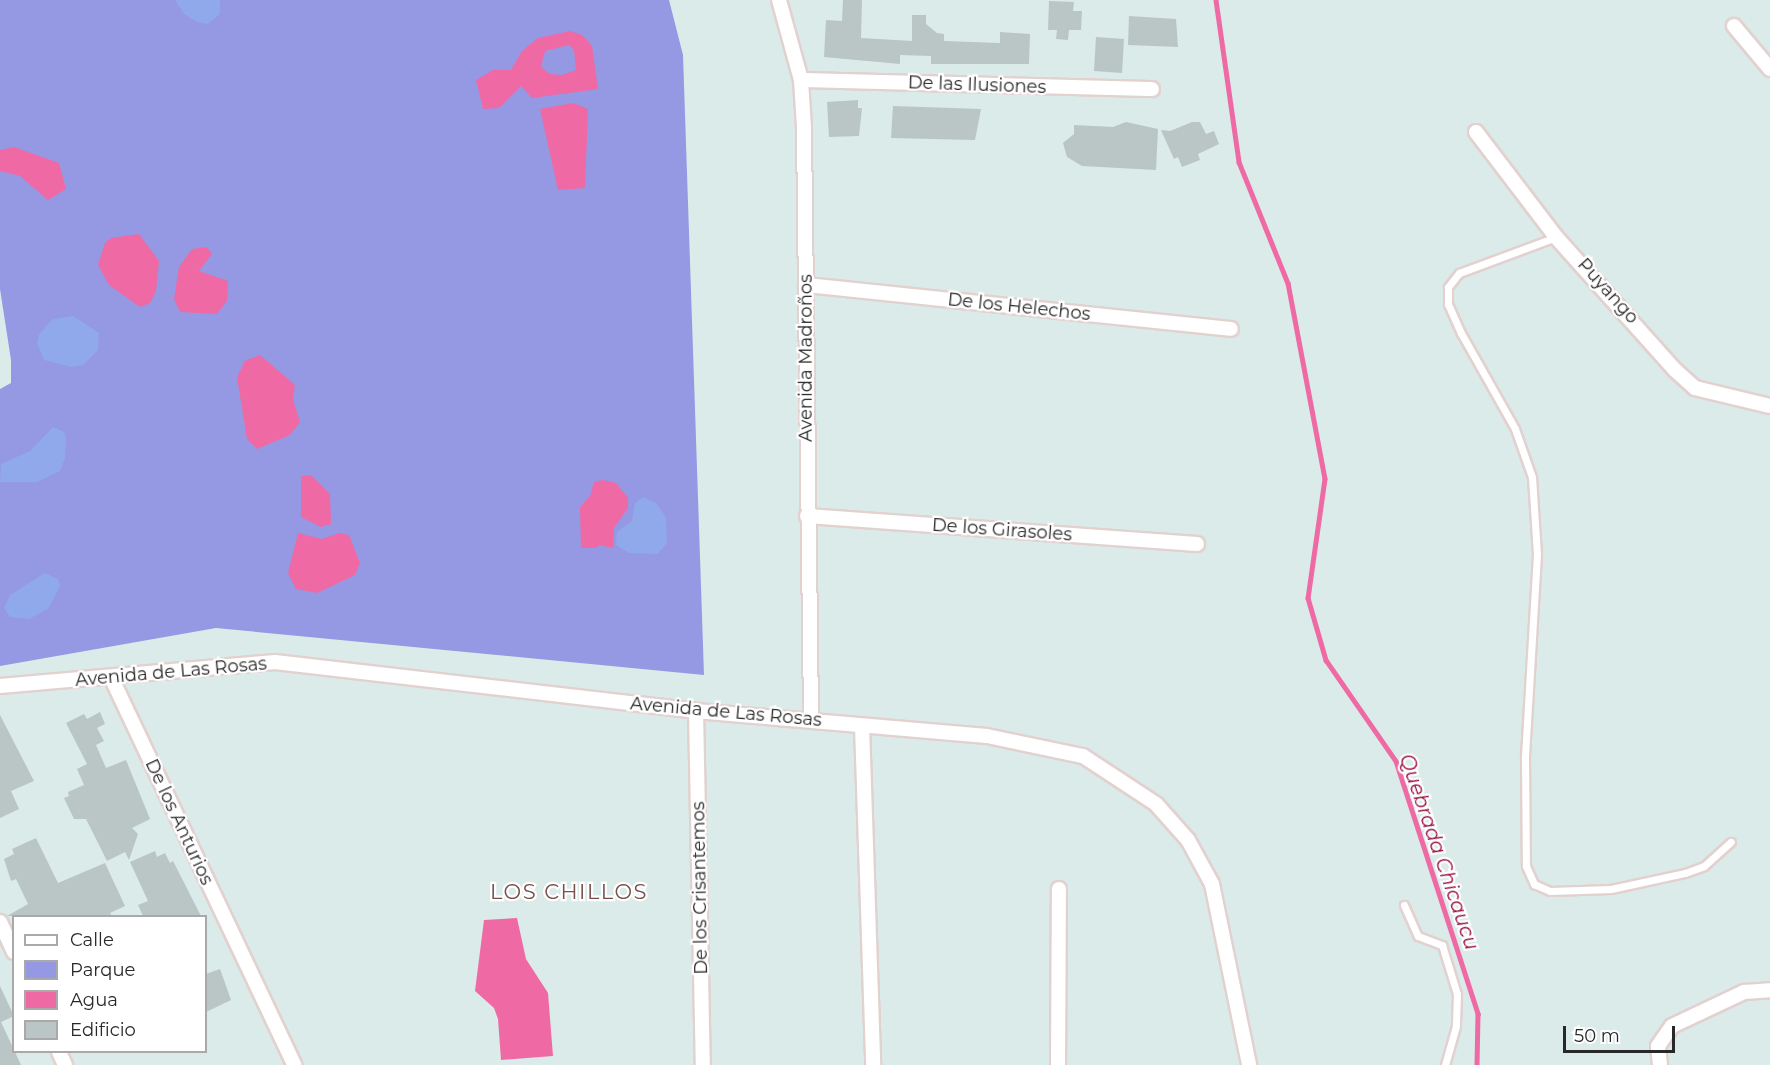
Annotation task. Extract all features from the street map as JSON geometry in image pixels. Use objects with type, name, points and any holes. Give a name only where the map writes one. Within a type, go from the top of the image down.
[{"type":"street","name":"Avenida Madroños","points":[[779,0],[801,80],[811,718]]},
{"type":"street","points":[[1734,26],[1770,69]]},
{"type":"street","name":"De las Ilusiones","points":[[801,80],[1152,89]]},
{"type":"street","name":"Puyango","points":[[1476,132],[1556,237],[1695,388],[1770,406]]},
{"type":"street","name":"De los Helechos","points":[[806,285],[1231,329]]},
{"type":"street","name":"De los Girasoles","points":[[807,516],[1197,544]]},
{"type":"street","name":"Avenida de Las Rosas","points":[[0,687],[199,666],[275,662],[696,711],[811,718],[862,726],[987,736],[1083,756],[1156,804],[1188,840],[1212,884],[1249,1065]]},
{"type":"street","name":"De los Anturios","points":[[111,677],[294,1065]]},
{"type":"street","name":"De los Crisantemos","points":[[696,711],[703,1065]]},
{"type":"street","points":[[862,726],[873,1065]]},
{"type":"street","points":[[1058,1065],[1059,889]]},
{"type":"street","points":[[0,922],[12,948]]},
{"type":"street","points":[[1660,1065],[1658,1046],[1672,1026],[1744,992],[1770,990]]},
{"type":"lane","points":[[1556,237],[1459,273],[1448,287],[1452,314],[1515,429],[1532,477],[1537,554],[1526,759],[1526,866],[1534,884],[1550,891],[1611,889],[1685,873],[1704,866],[1731,842]]},
{"type":"lane","points":[[1404,905],[1418,936],[1443,945],[1457,994],[1456,1026],[1445,1065]]},
{"type":"green space","points":[[0,0],[669,0],[683,55],[704,675],[216,628],[0,666],[0,389],[11,383],[11,360],[0,289]]},
{"type":"shaded area","points":[[175,0],[220,0],[220,14],[208,24],[197,22],[184,14]]},
{"type":"shaded area","points":[[73,316],[99,333],[98,350],[83,365],[71,367],[44,360],[37,343],[39,334],[53,319]]},
{"type":"shaded area","points":[[53,427],[64,432],[66,439],[65,458],[60,471],[37,482],[0,482],[1,464],[30,451]]},
{"type":"shaded area","points":[[643,497],[656,503],[666,517],[667,543],[658,554],[629,553],[616,545],[617,532],[632,521],[635,503]]},
{"type":"shaded area","points":[[45,573],[58,579],[60,586],[48,609],[29,619],[10,617],[4,608],[10,595]]},
{"type":"water","points":[[570,31],[582,35],[592,46],[598,89],[532,98],[521,86],[499,108],[483,109],[476,80],[493,70],[511,70],[522,51],[538,38]],"holes":[[[569,45],[574,50],[576,70],[562,75],[550,74],[541,67],[545,51]]]},
{"type":"water","points":[[573,103],[588,109],[585,188],[558,190],[540,109]]},
{"type":"water","points":[[14,147],[59,163],[66,189],[48,200],[20,176],[0,171],[0,150]]},
{"type":"water","points":[[139,234],[159,261],[156,291],[150,303],[140,307],[109,285],[98,265],[105,243],[111,238]]},
{"type":"water","points":[[207,247],[212,254],[199,271],[228,281],[227,301],[217,314],[180,312],[174,299],[179,267],[192,249]]},
{"type":"water","points":[[260,355],[295,385],[293,400],[300,422],[290,435],[257,449],[247,439],[237,377],[245,361]]},
{"type":"water","points":[[311,475],[330,494],[331,524],[321,527],[301,517],[301,476]]},
{"type":"water","points":[[603,480],[616,483],[628,498],[628,508],[614,528],[613,548],[599,545],[597,548],[581,548],[580,507],[590,496],[594,482]]},
{"type":"water","points":[[298,533],[322,539],[339,533],[349,535],[360,563],[355,575],[317,593],[296,589],[288,573]]},
{"type":"water","points":[[517,918],[526,959],[548,993],[553,1056],[501,1060],[498,1019],[494,1008],[475,991],[484,920]]},
{"type":"building","points":[[843,0],[862,0],[861,38],[912,41],[912,15],[926,15],[926,24],[937,33],[944,34],[944,41],[1000,43],[1000,32],[1030,34],[1029,64],[931,64],[931,56],[900,55],[900,64],[824,57],[826,20],[842,21]]},
{"type":"building","points":[[1049,1],[1074,2],[1073,11],[1082,11],[1081,30],[1069,30],[1068,40],[1056,39],[1057,30],[1048,30]]},
{"type":"building","points":[[1129,16],[1176,19],[1178,47],[1128,45]]},
{"type":"building","points":[[1096,37],[1124,39],[1122,73],[1094,71]]},
{"type":"building","points":[[858,100],[858,108],[862,108],[859,136],[829,137],[827,102]]},
{"type":"building","points":[[893,106],[981,109],[975,140],[891,138]]},
{"type":"building","points":[[1126,122],[1158,129],[1156,170],[1082,166],[1067,157],[1063,143],[1074,134],[1074,125],[1113,127]]},
{"type":"building","points":[[1192,122],[1200,122],[1206,134],[1214,131],[1219,144],[1198,154],[1200,160],[1182,167],[1178,157],[1174,159],[1161,130],[1170,131]]},
{"type":"building","points":[[100,712],[105,724],[97,728],[104,741],[96,745],[106,768],[126,760],[150,819],[132,828],[138,834],[129,860],[125,852],[107,861],[86,819],[74,819],[64,798],[69,796],[68,792],[84,785],[77,769],[87,764],[66,723],[84,714],[87,719]]},
{"type":"building","points":[[0,715],[34,781],[11,791],[19,809],[0,818]]},
{"type":"building","points":[[36,838],[58,883],[105,863],[125,906],[110,913],[111,915],[7,916],[28,904],[16,879],[11,881],[4,859],[14,854],[12,849]]},
{"type":"building","points":[[155,851],[157,857],[165,853],[170,863],[173,861],[200,915],[143,915],[138,905],[148,901],[130,862]]},
{"type":"building","points":[[220,969],[231,1000],[207,1012],[207,974]]},
{"type":"building","points":[[0,986],[12,1012],[12,1017],[1,1022],[12,1046],[12,1053],[15,1053],[21,1065],[0,1065]]},
{"type":"waterway","name":"Quebrada Chicaucu","points":[[1216,0],[1239,162],[1288,283],[1325,479],[1308,598],[1326,660],[1396,761],[1478,1014],[1477,1065]]},
{"type":"district","name":"LOS CHILLOS","points":[[569,892]]}]
